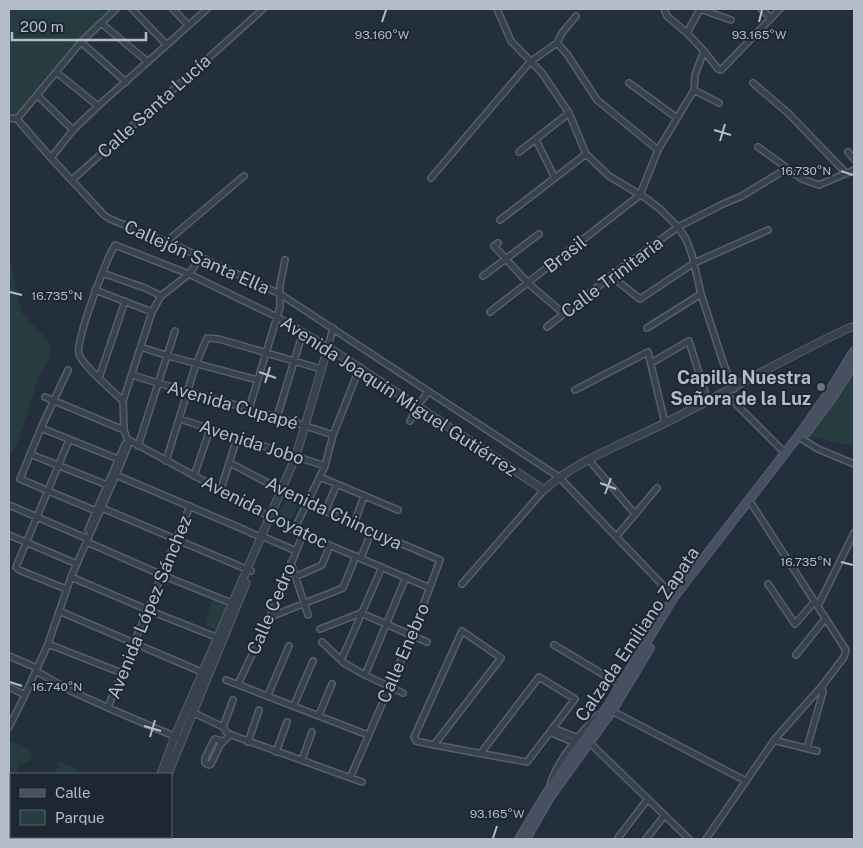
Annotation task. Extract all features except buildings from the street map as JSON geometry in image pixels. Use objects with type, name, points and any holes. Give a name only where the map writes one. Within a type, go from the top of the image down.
[{"type":"main road","name":"Calzada Emiliano Zapata","points":[[526,839],[550,797],[590,744],[688,583],[785,453],[827,394],[854,351]]},
{"type":"main road","name":"Calzada Emiliano Zapata","points":[[519,839],[549,789],[611,708],[621,685],[674,597],[688,583],[751,504],[756,493],[802,438],[832,398],[854,364]]},
{"type":"street","points":[[9,118],[18,119],[81,42],[116,9]]},
{"type":"street","points":[[132,9],[167,45]]},
{"type":"street","points":[[173,9],[188,26]]},
{"type":"street","points":[[51,158],[73,130],[98,106],[207,9]]},
{"type":"street","points":[[497,9],[511,42],[547,80],[569,113],[586,154],[609,176],[640,195],[678,227],[689,247],[701,294],[734,389]]},
{"type":"street","points":[[664,9],[667,16],[687,33],[704,50],[718,69],[721,70],[780,9]]},
{"type":"street","points":[[687,33],[700,9],[731,20]]},
{"type":"street","points":[[761,9],[771,18]]},
{"type":"street","name":"Calle Santa Lucía","points":[[72,180],[260,10]]},
{"type":"street","points":[[430,178],[530,62],[557,42],[576,16]]},
{"type":"street","points":[[101,23],[148,62]]},
{"type":"street","points":[[81,42],[126,82]]},
{"type":"street","points":[[557,42],[597,100],[658,150]]},
{"type":"street","points":[[640,195],[658,150],[694,90],[695,75],[704,50]]},
{"type":"street","points":[[56,72],[98,106]]},
{"type":"street","points":[[629,83],[677,118]]},
{"type":"street","points":[[753,83],[788,113],[846,173]]},
{"type":"street","points":[[694,90],[719,103]]},
{"type":"street","points":[[37,95],[73,130]]},
{"type":"street","points":[[519,152],[569,113]]},
{"type":"street","name":"Callejón Santa Ella","points":[[18,119],[51,158],[110,220],[201,257],[280,294],[559,476],[674,597]]},
{"type":"street","points":[[536,140],[555,178]]},
{"type":"street","points":[[758,148],[802,180],[819,185],[854,170]]},
{"type":"street","points":[[848,152],[854,160]]},
{"type":"street","points":[[500,220],[586,154]]},
{"type":"street","name":"Calle Trinitaria","points":[[547,327],[678,227],[742,196],[786,169]]},
{"type":"street","points":[[166,242],[244,176]]},
{"type":"street","name":"Brasil","points":[[490,312],[640,195]]},
{"type":"street","points":[[612,276],[640,299],[694,263],[768,230]]},
{"type":"street","points":[[483,276],[539,234]]},
{"type":"street","points":[[498,243],[494,246],[505,259],[528,283],[564,314]]},
{"type":"street","name":"Avenida Joaquín Miguel Gutiérrez","points":[[102,273],[115,245],[189,274],[277,317],[360,367],[544,490]]},
{"type":"street","points":[[9,727],[26,695],[48,644],[76,564],[116,475],[128,440],[124,430],[123,401],[152,312],[161,296],[189,274],[201,257]]},
{"type":"street","points":[[249,409],[280,307],[280,285],[285,260]]},
{"type":"street","points":[[123,401],[82,360],[78,349],[95,290],[102,273],[145,288],[161,296]]},
{"type":"street","points":[[95,290],[152,312]]},
{"type":"street","points":[[647,328],[701,294]]},
{"type":"street","points":[[99,378],[125,301]]},
{"type":"street","points":[[462,584],[544,490],[559,476],[734,389],[822,340],[850,327],[854,327]]},
{"type":"street","points":[[161,773],[296,456],[333,328]]},
{"type":"street","points":[[138,446],[175,331]]},
{"type":"street","points":[[277,417],[303,332]]},
{"type":"street","points":[[166,461],[196,364],[207,338],[219,339],[266,352],[321,370]]},
{"type":"street","points":[[651,363],[689,340],[708,402]]},
{"type":"street","points":[[141,346],[168,356],[257,380]]},
{"type":"street","points":[[575,390],[648,352],[665,424]]},
{"type":"street","points":[[294,530],[325,466],[333,435],[360,367]]},
{"type":"street","points":[[68,370],[53,400],[20,479],[96,511]]},
{"type":"street","name":"Avenida Cupapé","points":[[132,375],[333,435]]},
{"type":"street","points":[[410,421],[418,405],[428,392]]},
{"type":"street","points":[[725,393],[785,453]]},
{"type":"street","points":[[45,396],[124,430]]},
{"type":"street","name":"Avenida Jobo","points":[[180,419],[325,466]]},
{"type":"street","points":[[41,428],[118,459]]},
{"type":"street","points":[[194,476],[210,429]]},
{"type":"street","points":[[221,489],[237,438]]},
{"type":"street","points":[[802,438],[818,450],[854,464]]},
{"type":"street","points":[[66,589],[19,570],[16,567],[69,440]]},
{"type":"street","points":[[88,539],[88,530],[128,440]]},
{"type":"street","name":"Avenida Coyatoc","points":[[128,440],[294,530],[430,588]]},
{"type":"street","points":[[30,454],[107,485]]},
{"type":"street","points":[[589,460],[635,514]]},
{"type":"street","name":"Avenida Chincuya","points":[[230,463],[325,512],[440,560]]},
{"type":"street","points":[[116,475],[245,530],[254,531],[296,551]]},
{"type":"street","points":[[320,477],[398,510]]},
{"type":"street","points":[[325,512],[336,484]]},
{"type":"street","points":[[616,537],[658,488]]},
{"type":"street","points":[[354,524],[364,496]]},
{"type":"street","points":[[706,839],[775,739],[822,686],[844,657],[846,650],[751,504]]},
{"type":"street","points":[[9,505],[88,539],[162,575],[234,604]]},
{"type":"street","name":"Avenida López Sánchez","points":[[108,707],[190,506]]},
{"type":"street","points":[[102,508],[248,570]]},
{"type":"street","points":[[270,618],[342,588],[372,532]]},
{"type":"street","points":[[768,584],[795,624],[816,604],[854,533]]},
{"type":"street","name":"Calle Cedro","points":[[238,684],[270,618],[303,534]]},
{"type":"street","points":[[9,535],[76,564]]},
{"type":"street","points":[[295,577],[322,565],[330,545]]},
{"type":"street","name":"Calle Enebro","points":[[350,778],[412,635],[440,560]]},
{"type":"street","points":[[291,563],[308,615]]},
{"type":"street","points":[[343,656],[382,567]]},
{"type":"street","points":[[71,577],[220,638]]},
{"type":"street","points":[[364,675],[406,577]]},
{"type":"street","points":[[59,611],[205,673]]},
{"type":"street","points":[[320,629],[361,613],[426,642]]},
{"type":"street","points":[[796,656],[825,619]]},
{"type":"street","points":[[434,745],[501,658],[462,631],[414,738],[416,741],[434,745],[527,762],[575,699],[539,677],[481,753]]},
{"type":"street","points":[[322,642],[344,663],[389,688],[404,693]]},
{"type":"street","points":[[48,644],[122,674]]},
{"type":"street","points":[[554,645],[621,685]]},
{"type":"street","points":[[268,695],[289,646]]},
{"type":"street","points":[[9,656],[71,691],[178,737]]},
{"type":"street","points":[[294,705],[313,661]]},
{"type":"street","points":[[168,773],[178,737],[192,712],[205,673]]},
{"type":"street","points":[[226,680],[368,735]]},
{"type":"street","points":[[319,715],[332,684]]},
{"type":"street","points":[[806,748],[823,692],[822,686]]},
{"type":"street","points":[[9,687],[26,695]]},
{"type":"street","points":[[223,727],[232,700]]},
{"type":"street","points":[[549,789],[553,775],[576,740],[586,727],[611,708],[746,781]]},
{"type":"street","points":[[248,742],[259,710]]},
{"type":"street","points":[[192,712],[223,727],[230,735],[362,782]]},
{"type":"street","points":[[276,752],[287,722]]},
{"type":"street","points":[[551,730],[576,740]]},
{"type":"street","points":[[302,760],[312,732]]},
{"type":"street","points":[[212,762],[222,741],[225,741],[230,735]]},
{"type":"street","points":[[775,739],[817,751]]},
{"type":"street","points":[[590,744],[690,839]]},
{"type":"street","points":[[618,838],[647,800]]},
{"type":"street","points":[[646,839],[664,816]]},
{"type":"green space","points":[[9,9],[114,9],[55,69],[9,124]]},
{"type":"green space","points":[[9,257],[22,313],[50,343],[50,357],[39,377],[19,439],[9,458]]},
{"type":"green space","points":[[850,376],[854,378],[854,446],[810,437]]},
{"type":"green space","points":[[287,496],[299,503],[290,522],[277,516]]},
{"type":"green space","points":[[212,599],[227,606],[216,630],[205,626]]},
{"type":"green space","points":[[9,741],[22,745],[32,752],[31,760],[19,764],[16,773],[10,773],[9,791]]},
{"type":"green space","points":[[58,761],[85,773],[56,773]]},
{"type":"place","name":"Capilla Nuestra Señora de la Luz","points":[[821,387]]}]
